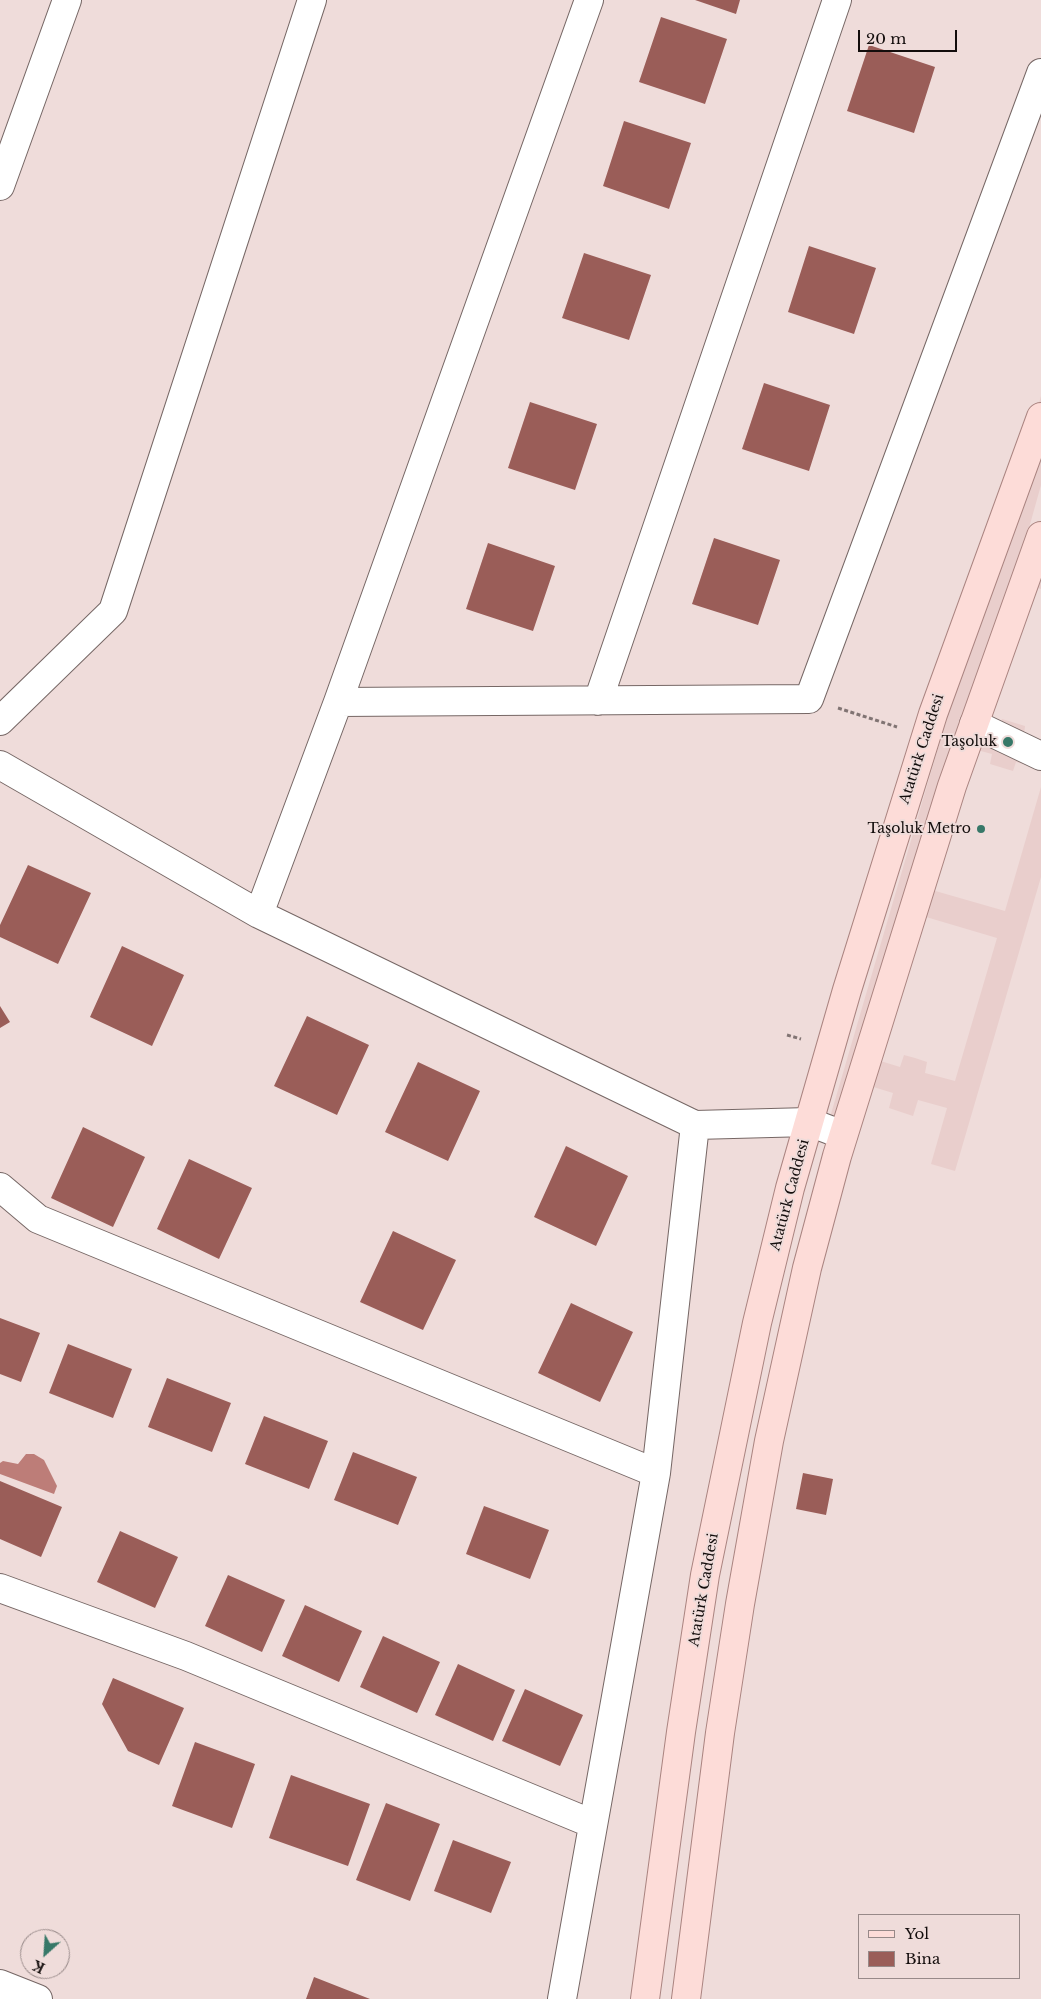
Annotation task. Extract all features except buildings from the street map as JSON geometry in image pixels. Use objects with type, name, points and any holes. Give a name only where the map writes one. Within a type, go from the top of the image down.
[{"type":"main road","name":"Atatürk Caddesi","points":[[645,1999],[680,1732],[705,1575],[757,1323],[809,1122],[877,890],[926,736],[1041,417]]},
{"type":"main road","points":[[686,1999],[718,1743],[741,1594],[769,1441],[807,1268],[844,1135],[905,933],[974,724],[1041,536]]},
{"type":"street","points":[[0,186],[67,0]]},
{"type":"street","points":[[0,721],[113,611],[312,0]]},
{"type":"street","points":[[259,914],[338,702],[589,0]]},
{"type":"street","points":[[598,700],[837,0]]},
{"type":"street","points":[[338,702],[809,699],[1041,73]]},
{"type":"street","points":[[974,724],[1041,756]]},
{"type":"street","points":[[0,765],[259,914],[695,1125],[809,1122],[844,1135]]},
{"type":"street","points":[[562,1999],[656,1473],[695,1125]]},
{"type":"street","points":[[0,1187],[38,1219],[656,1473]]},
{"type":"street","points":[[0,1588],[186,1656],[594,1824]]},
{"type":"street","points":[[0,1984],[38,1999]]},
{"type":"path","points":[[809,699],[926,736]]},
{"type":"shaded area","points":[[1041,396],[1041,485],[1022,553],[1041,560],[1041,589],[1014,581],[973,720],[1000,728],[1002,719],[1025,726],[1024,735],[1041,740],[1041,769],[1016,762],[1013,771],[990,764],[992,754],[966,747],[925,888],[1005,911],[1041,787],[1041,877],[955,1171],[931,1164],[947,1108],[918,1100],[913,1116],[889,1108],[893,1093],[867,1085],[826,1131]],"holes":[[[916,914],[997,938],[955,1081],[925,1073],[927,1062],[904,1055],[900,1067],[874,1059]]]},
{"type":"shaded area","points":[[26,1454],[34,1454],[44,1460],[57,1486],[54,1494],[0,1474],[0,1463],[3,1461],[18,1464]]},
{"type":"place","name":"Taşoluk","points":[[1008,742]]},
{"type":"place","name":"Taşoluk Metro","points":[[981,829]]}]
